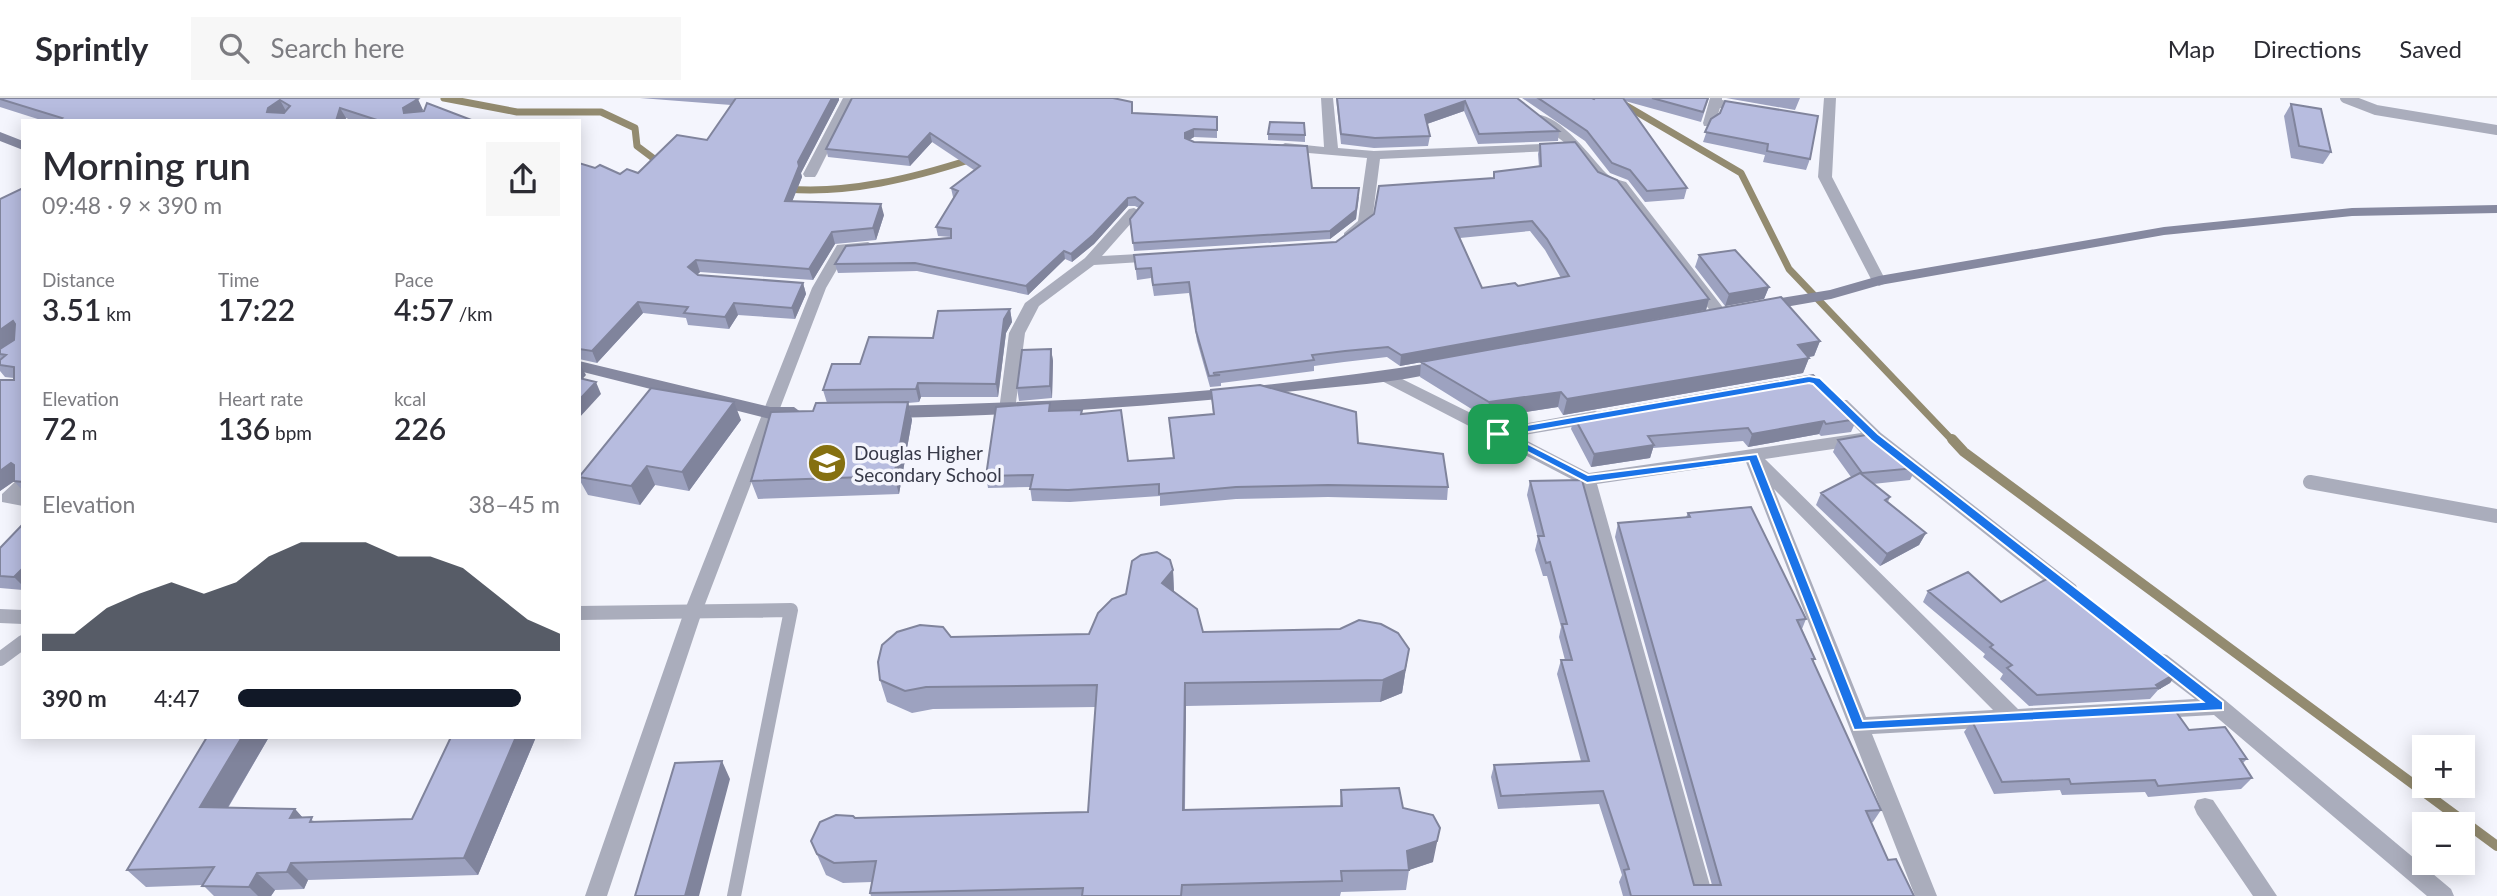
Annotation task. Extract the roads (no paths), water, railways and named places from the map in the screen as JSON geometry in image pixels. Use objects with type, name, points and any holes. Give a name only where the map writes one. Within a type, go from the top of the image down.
[{"type":"street","points":[[810,174],[849,98]]},
{"type":"street","points":[[1327,98],[1331,149]]},
{"type":"street","points":[[1830,98],[1821,121],[1825,177],[1879,281]]},
{"type":"street","points":[[1709,123],[1716,101],[1765,112]]},
{"type":"street","points":[[1524,108],[1577,146],[1603,178],[1621,185],[1734,311],[1831,294],[1879,281],[2164,232],[2352,212],[2497,209]]},
{"type":"street","points":[[0,136],[21,145]]},
{"type":"street","points":[[1276,147],[1331,149],[1374,155],[1577,146]]},
{"type":"street","points":[[1335,246],[1365,222],[1374,155]]},
{"type":"street","points":[[1007,410],[1017,333],[1033,303],[1090,261],[1134,212]]},
{"type":"street","points":[[596,896],[693,611],[770,413],[813,287],[842,248],[880,246]]},
{"type":"street","points":[[1090,261],[1172,256]]},
{"type":"street","points":[[865,412],[1007,410],[1187,397],[1386,376],[1453,364]]},
{"type":"street","points":[[581,366],[770,413],[811,413]]},
{"type":"street","points":[[1386,376],[1587,479],[1753,457],[1875,437]]},
{"type":"street","points":[[1829,392],[1875,437],[2089,605]]},
{"type":"street","points":[[1498,434],[1606,415]]},
{"type":"street","points":[[1753,457],[2013,717]]},
{"type":"street","points":[[1753,457],[1926,896]]},
{"type":"street","points":[[1587,479],[1702,896]]},
{"type":"street","points":[[21,486],[8,498],[21,500]]},
{"type":"street","points":[[2143,648],[2218,706],[2443,896]]},
{"type":"street","points":[[1859,726],[2218,706]]},
{"type":"street","points":[[2205,807],[2266,896]]},
{"type":"lane","points":[[2345,98],[2376,110],[2497,131]]},
{"type":"lane","points":[[2310,482],[2497,516]]},
{"type":"lane","points":[[581,612],[791,610],[734,896]]},
{"type":"lane","points":[[0,616],[21,617]]},
{"type":"lane","points":[[0,659],[21,643]]},
{"type":"waterway","points":[[444,98],[517,112],[601,112],[635,128],[637,146],[661,164]]},
{"type":"waterway","points":[[1613,98],[1741,173],[1789,269],[1953,441]]},
{"type":"waterway","points":[[787,189],[857,187],[972,159]]},
{"type":"waterway","points":[[1952,439],[1964,452],[2497,846]]},
{"type":"place","name":"Douglas Higher Secondary School","points":[[827,463]]}]
